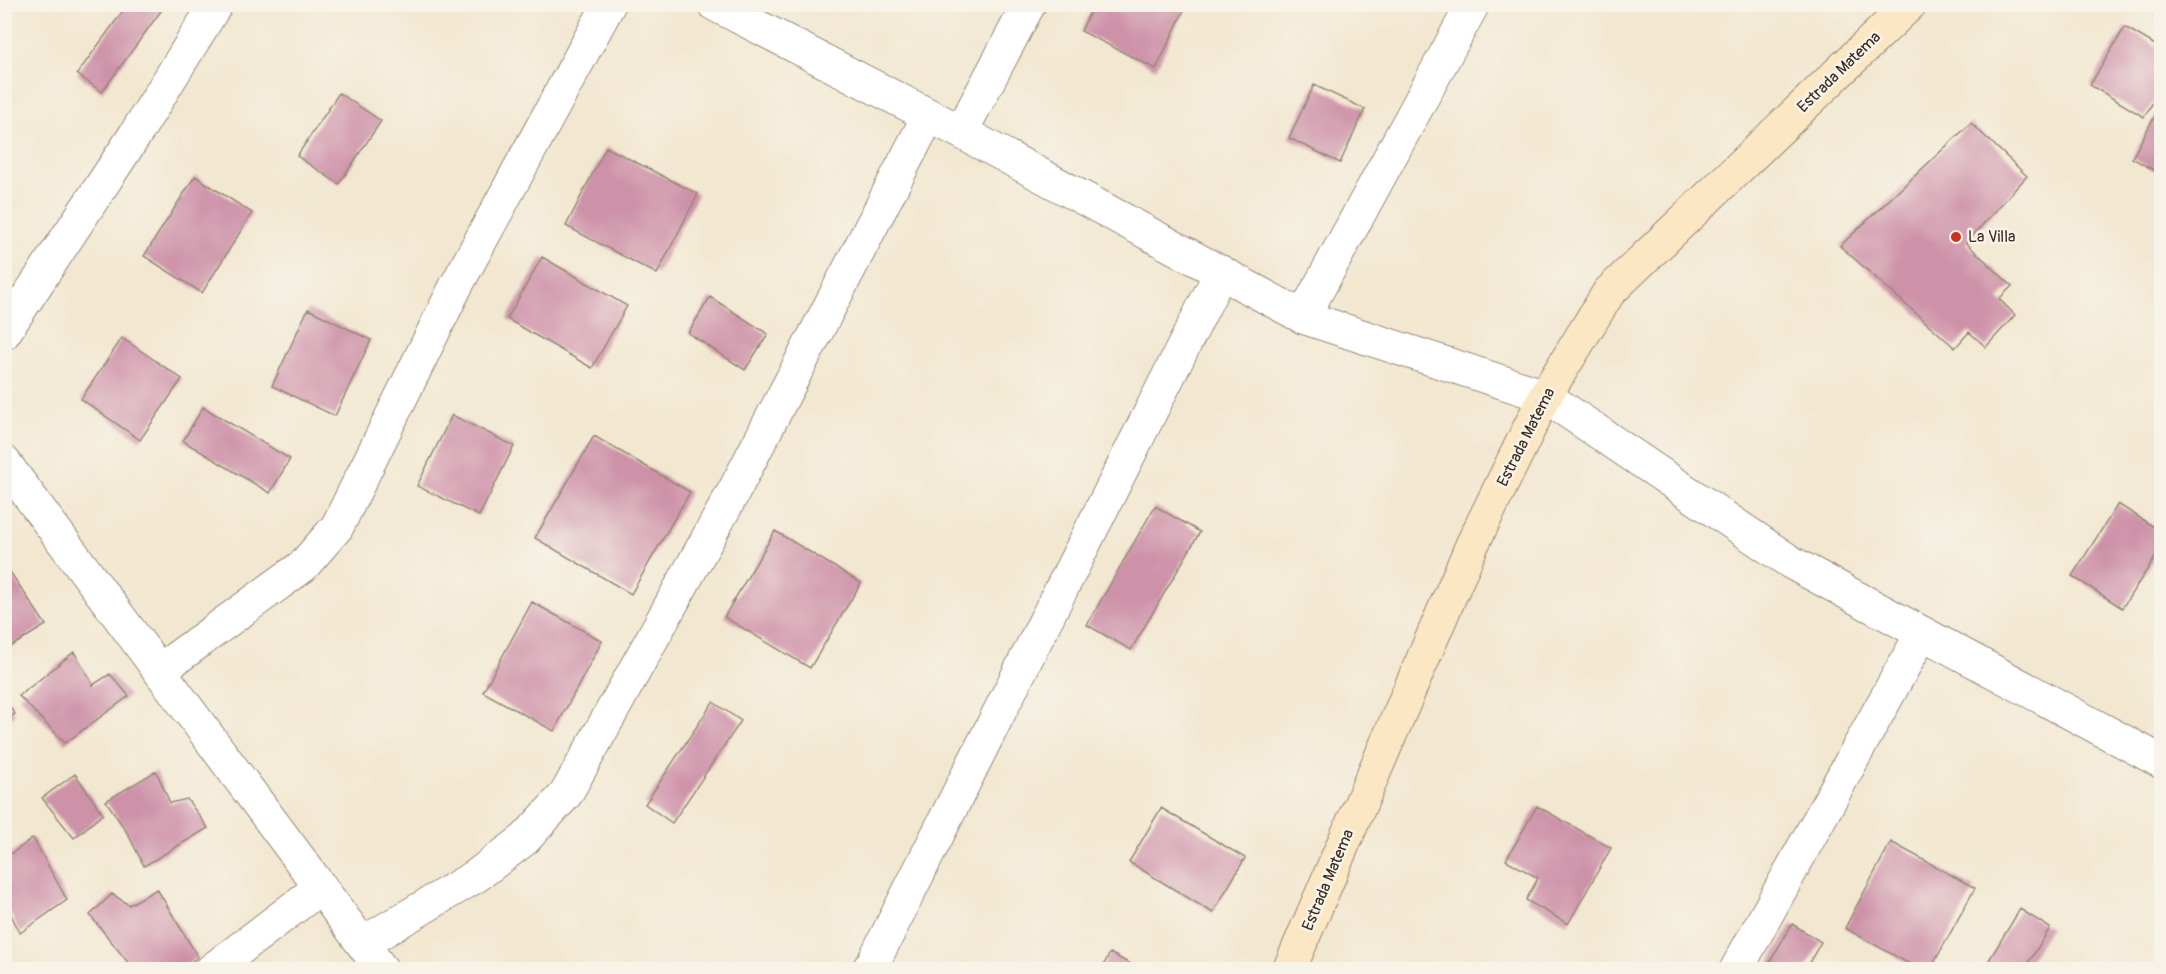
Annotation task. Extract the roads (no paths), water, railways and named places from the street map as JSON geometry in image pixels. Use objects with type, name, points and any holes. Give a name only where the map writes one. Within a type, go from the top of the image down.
[{"type":"street","points":[[4,333],[135,135],[216,4]]},
{"type":"street","points":[[160,670],[303,566],[337,526],[456,286],[609,4]]},
{"type":"street","points":[[714,4],[928,117],[961,132],[1303,317],[1545,396],[1792,563],[2162,762]]},
{"type":"street","points":[[961,132],[1029,4]]},
{"type":"street","points":[[1303,317],[1473,4]]},
{"type":"street","name":"Estrada Matema","points":[[1289,969],[1472,545],[1545,396],[1609,292],[1910,4]]},
{"type":"street","points":[[363,943],[476,876],[525,839],[566,794],[734,491],[928,117]]},
{"type":"street","points":[[868,969],[1221,272]]},
{"type":"street","points":[[4,462],[382,969]]},
{"type":"street","points":[[1736,969],[1922,633]]},
{"type":"street","points":[[212,969],[321,886]]},
{"type":"place","name":"La Villa","points":[[1956,237]]}]
